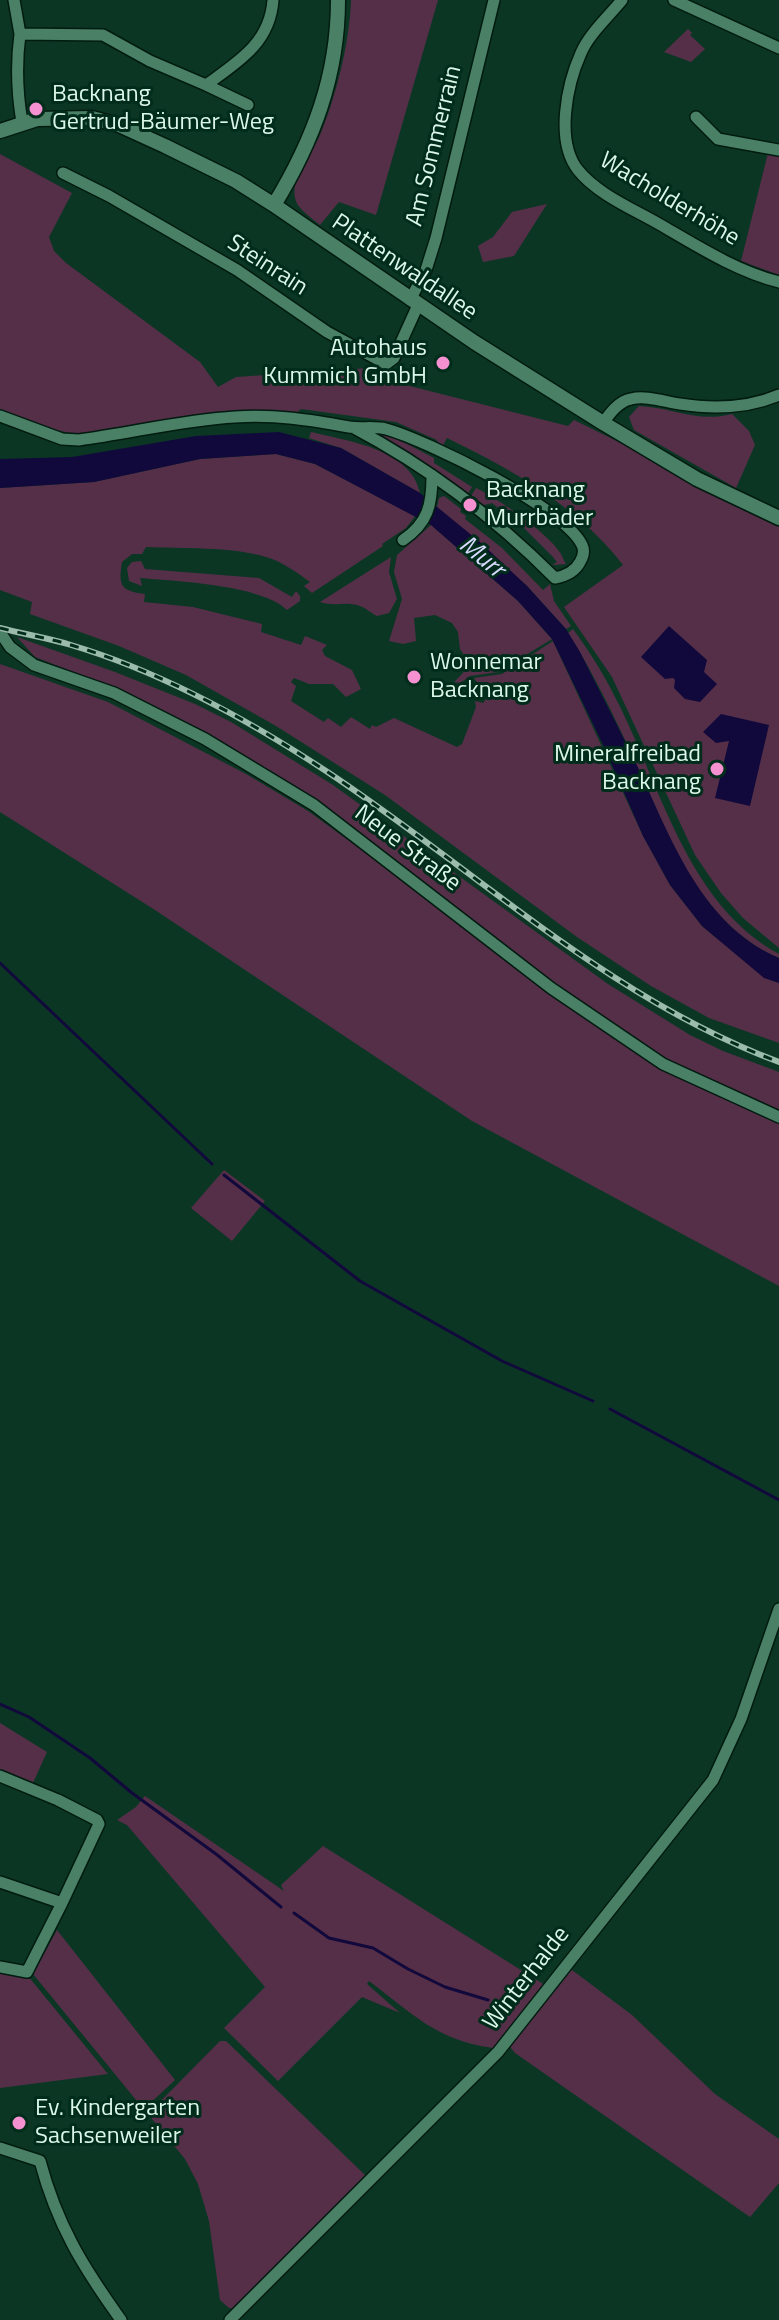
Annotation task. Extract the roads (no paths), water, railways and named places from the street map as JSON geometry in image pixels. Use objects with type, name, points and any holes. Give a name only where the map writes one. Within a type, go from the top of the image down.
[{"type":"street","points":[[14,0],[20,34],[18,100],[22,122]]},
{"type":"street","points":[[206,85],[251,53],[272,17],[273,0]]},
{"type":"street","points":[[274,205],[306,149],[321,110],[335,51],[338,0]]},
{"type":"street","name":"Am Sommerrain","points":[[414,302],[436,238],[494,0]]},
{"type":"street","name":"Wacholderhöhe","points":[[622,0],[582,51],[570,87],[565,134],[570,157],[579,171],[605,192],[737,268],[779,282]]},
{"type":"street","points":[[674,0],[779,48]]},
{"type":"street","points":[[20,34],[103,35],[150,61],[248,105]]},
{"type":"street","name":"Plattenwaldallee","points":[[0,131],[22,122],[48,117],[92,118],[119,125],[236,181],[414,302],[603,423],[697,479],[779,518]]},
{"type":"street","points":[[696,117],[718,139],[779,150]]},
{"type":"street","name":"Steinrain","points":[[63,173],[237,270],[327,332],[386,364],[394,358],[414,302]]},
{"type":"street","points":[[603,423],[621,403],[630,399],[704,407],[730,406],[779,395]]},
{"type":"street","points":[[0,416],[53,436],[79,440],[244,416],[308,419],[354,428],[383,428],[464,462],[515,490],[558,521],[580,543],[583,551],[579,564],[567,574],[555,578],[514,539],[432,482],[400,453],[354,428]]},
{"type":"street","points":[[403,540],[424,521],[430,507],[432,482]]},
{"type":"street","name":"Neue Straße","points":[[0,632],[10,647],[34,665],[114,693],[205,739],[314,805],[541,981],[651,1056],[779,1117]]},
{"type":"street","name":"Winterhalde","points":[[230,2320],[498,2052],[713,1780],[741,1719],[779,1609]]},
{"type":"street","points":[[0,1776],[97,1820],[99,1829],[27,1972],[0,1967]]},
{"type":"street","points":[[0,1882],[62,1903]]},
{"type":"street","points":[[0,2148],[40,2161],[51,2202],[64,2233],[121,2320]]},
{"type":"water","name":"Murr","points":[[279,432],[341,448],[420,493],[527,586],[566,629],[580,652],[688,871],[726,922],[751,942],[779,958],[779,983],[764,978],[702,926],[670,885],[643,836],[552,639],[518,601],[431,525],[315,464],[276,454],[200,459],[94,482],[0,488],[0,459],[72,457],[196,436]]},
{"type":"water","points":[[669,626],[707,660],[704,672],[717,684],[700,702],[685,699],[674,688],[673,678],[665,679],[641,657]]},
{"type":"water","points":[[721,714],[769,725],[750,806],[715,798],[729,741],[716,743],[703,732]]},
{"type":"waterway","points":[[0,963],[212,1164]]},
{"type":"waterway","points":[[224,1175],[360,1281],[502,1361],[593,1401]]},
{"type":"waterway","points":[[610,1409],[779,1500]]},
{"type":"waterway","points":[[0,1704],[29,1717],[90,1758],[281,1907]]},
{"type":"waterway","points":[[294,1913],[329,1938],[373,1948],[445,1987],[488,2000]]},
{"type":"railway","points":[[0,628],[105,656],[171,683],[235,715],[382,809],[600,968],[717,1035],[779,1062]]},
{"type":"place","name":"Backnang Gertrud-Bäumer-Weg","points":[[36,109]]},
{"type":"place","name":"Autohaus Kummich GmbH","points":[[443,363]]},
{"type":"place","name":"Backnang Murrbäder","points":[[470,505]]},
{"type":"place","name":"Wonnemar Backnang","points":[[414,677]]},
{"type":"place","name":"Mineralfreibad Backnang","points":[[717,769]]},
{"type":"place","name":"Ev. Kindergarten Sachsenweiler","points":[[19,2123]]}]
